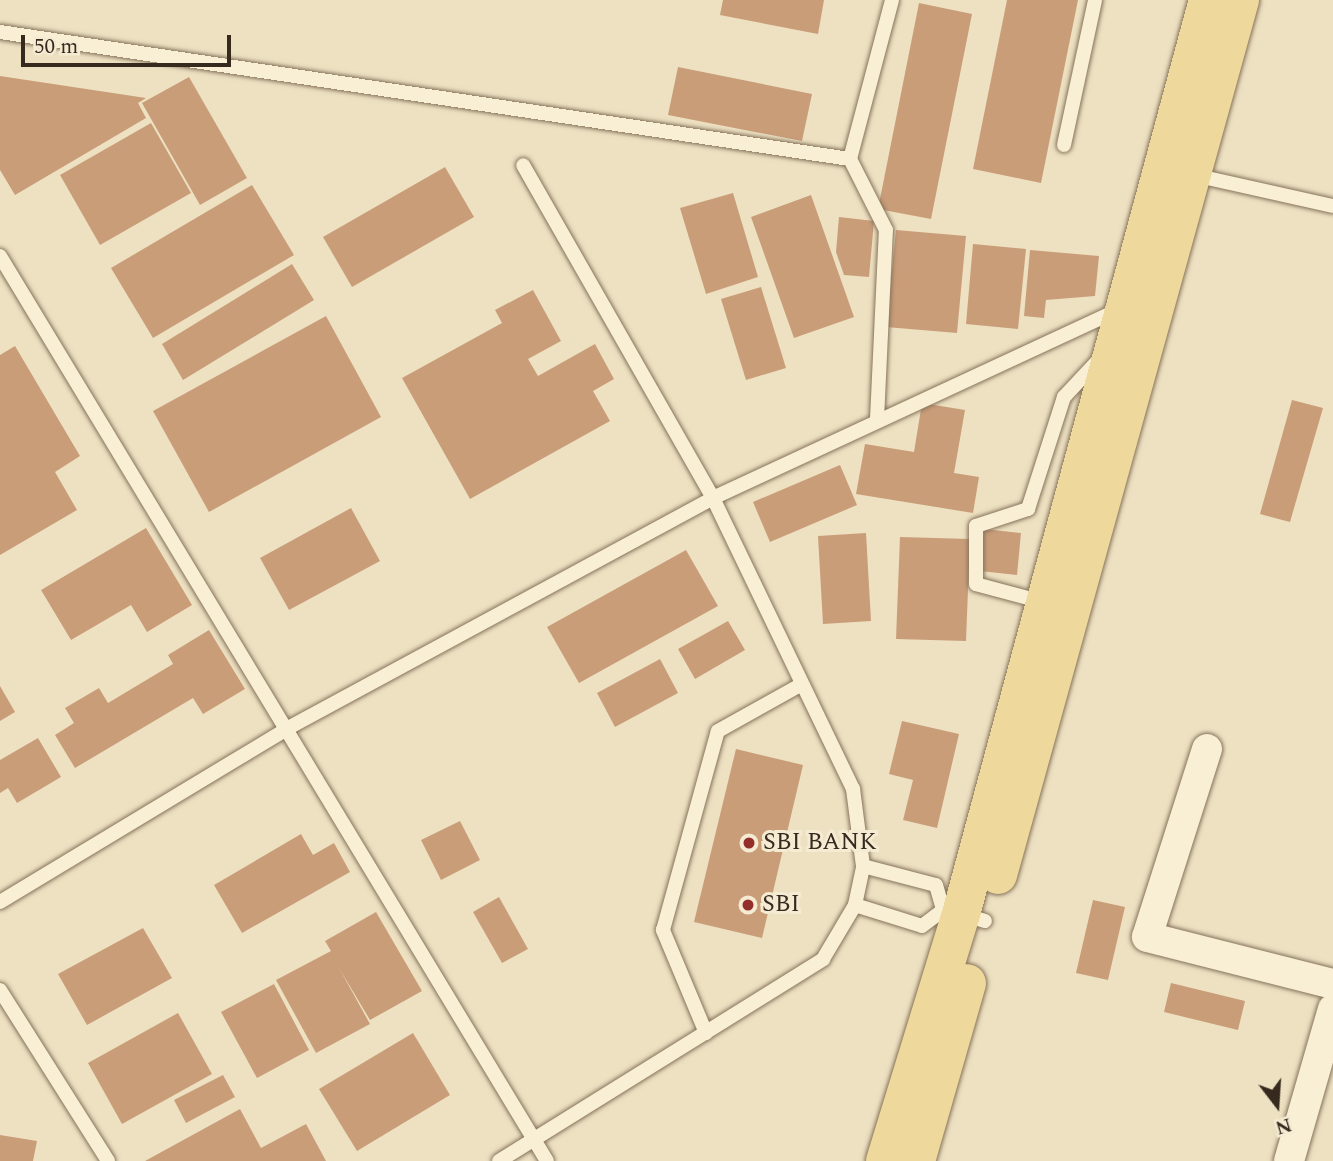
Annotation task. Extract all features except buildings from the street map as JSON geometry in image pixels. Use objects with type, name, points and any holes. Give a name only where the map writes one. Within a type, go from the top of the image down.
[{"type":"main road","points":[[885,1161],[963,915],[1167,220],[1209,0]]},
{"type":"main road","points":[[916,1161],[963,915],[1044,603],[1129,305],[1167,220],[1194,175],[1240,0]]},
{"type":"street","points":[[1207,749],[1147,937],[1333,984]]},
{"type":"street","points":[[1289,1161],[1333,1009]]},
{"type":"lane","points":[[877,419],[886,230],[850,159],[892,0]]},
{"type":"lane","points":[[1065,145],[1096,0]]},
{"type":"lane","points":[[0,32],[850,159]]},
{"type":"lane","points":[[499,1161],[537,1140],[823,959],[855,905],[863,866],[853,789],[713,498],[523,165]]},
{"type":"lane","points":[[1194,175],[1333,206]]},
{"type":"lane","points":[[0,257],[288,728],[537,1140],[547,1161]]},
{"type":"lane","points":[[0,902],[288,728],[713,498],[877,419],[1129,305]]},
{"type":"lane","points":[[1044,603],[981,590],[974,573],[976,526],[1028,509],[1064,397],[1091,362],[1118,345]]},
{"type":"lane","points":[[706,1033],[663,930],[718,731],[802,684]]},
{"type":"lane","points":[[855,905],[922,926],[963,915],[936,885],[863,866]]},
{"type":"lane","points":[[0,990],[108,1161]]},
{"type":"place","name":"SBI BANK","points":[[749,843]]},
{"type":"place","name":"SBI","points":[[748,905]]}]
